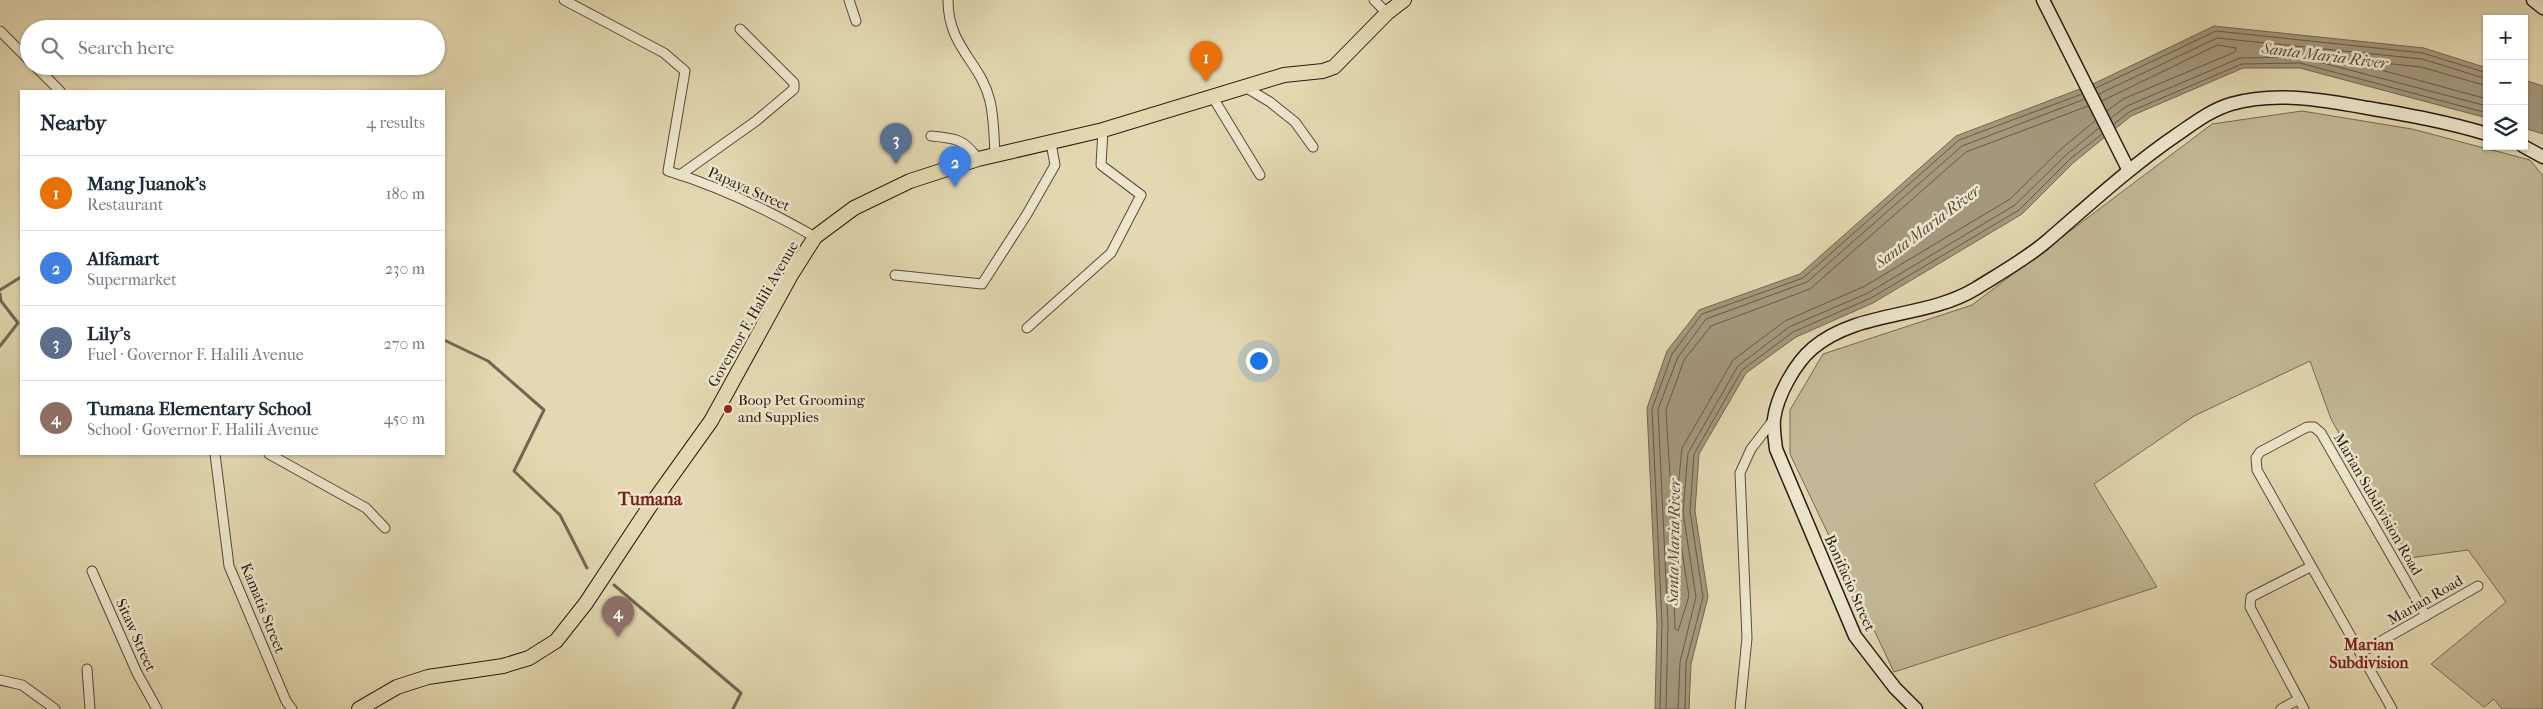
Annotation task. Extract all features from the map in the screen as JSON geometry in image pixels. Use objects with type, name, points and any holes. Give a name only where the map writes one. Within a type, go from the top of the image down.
[{"type":"main road","name":"Governor F. Halili Avenue","points":[[359,709],[397,687],[428,677],[503,666],[529,658],[556,641],[586,603],[648,509],[711,421],[791,275],[815,237],[854,208],[910,180],[995,154],[1052,143],[1103,130],[1284,75],[1322,71],[1334,67],[1386,13],[1404,0]]},
{"type":"street","name":"Papaya Street","points":[[564,0],[664,53],[685,70],[668,172],[757,205],[815,237]]},
{"type":"street","points":[[849,0],[856,21]]},
{"type":"street","points":[[948,0],[948,17],[958,45],[977,72],[990,100],[995,154]]},
{"type":"street","points":[[1374,0],[1386,13]]},
{"type":"street","points":[[2043,0],[2128,169]]},
{"type":"street","points":[[2533,0],[2543,8]]},
{"type":"street","points":[[680,175],[756,121],[794,89],[794,83],[740,29]]},
{"type":"street","points":[[0,30],[20,51]]},
{"type":"street","points":[[45,75],[59,90]]},
{"type":"street","points":[[1245,87],[1270,102],[1295,122],[1314,147]]},
{"type":"street","points":[[1212,96],[1260,175]]},
{"type":"street","points":[[1740,709],[1747,638],[1740,473],[1751,449],[1774,419],[1793,371],[1812,349],[1825,339],[1864,323],[1932,307],[1973,290],[2045,243],[2128,169],[2204,116],[2230,104],[2288,97],[2322,100],[2426,118],[2483,133]]},
{"type":"street","points":[[1026,328],[1110,253],[1141,195],[1101,165],[1103,130]]},
{"type":"street","points":[[931,136],[950,137],[968,144],[978,159]]},
{"type":"street","points":[[895,275],[982,284],[1027,214],[1055,165],[1052,143]]},
{"type":"street","points":[[2528,149],[2543,157]]},
{"type":"street","name":"Bonifacio Street","points":[[1774,419],[1776,449],[1855,636],[1895,688],[1916,709]]},
{"type":"street","name":"Marian Subdivision Road","points":[[2310,567],[2255,464],[2260,452],[2307,427],[2314,427],[2321,433],[2426,616]]},
{"type":"street","name":"Kamatis Street","points":[[215,455],[229,566],[286,701],[292,709]]},
{"type":"street","points":[[271,455],[366,508],[385,528]]},
{"type":"street","points":[[2304,709],[2250,608],[2249,602],[2251,597],[2310,567],[2392,709]]},
{"type":"street","name":"Sitaw Street","points":[[92,571],[138,673],[157,709]]},
{"type":"street","name":"Marian Road","points":[[2360,653],[2478,586]]},
{"type":"street","points":[[87,669],[90,709]]},
{"type":"street","points":[[0,680],[22,684],[55,709]]},
{"type":"street","points":[[2281,709],[2299,699]]},
{"type":"shaded area","points":[[2302,111],[2412,129],[2483,148],[2483,150],[2492,150],[2530,160],[2543,176],[2543,709],[2502,709],[2494,699],[2484,707],[2431,664],[2506,602],[2468,550],[2409,558],[2331,419],[2310,361],[2194,416],[2094,484],[2157,587],[1894,672],[1790,454],[1790,410],[1823,354],[1972,305],[2212,124]]},
{"type":"water","name":"Santa Maria River","points":[[2214,26],[2424,48],[2483,67],[2483,117],[2300,68],[2243,68],[2131,116],[2073,163],[2022,214],[1873,303],[1796,337],[1746,373],[1699,454],[1695,511],[1708,597],[1691,664],[1689,709],[1655,709],[1657,625],[1647,408],[1667,351],[1699,310],[1800,274],[1956,136],[2093,84]]},
{"type":"water","points":[[2528,81],[2543,86],[2543,134],[2528,129]]},
{"type":"waterway","points":[[0,290],[20,278]]},
{"type":"waterway","points":[[0,294],[1,301],[18,323],[0,346]]},
{"type":"waterway","points":[[445,340],[488,361],[544,410],[514,471],[560,515],[587,568]]},
{"type":"waterway","points":[[614,585],[741,693],[733,709]]},
{"type":"place","name":"Mang Juanok’s","points":[[1206,82]]},
{"type":"place","name":"Lily’s","points":[[896,164]]},
{"type":"place","name":"Alfamart","points":[[955,187]]},
{"type":"place","name":"Boop Pet Grooming and Supplies","points":[[728,409]]},
{"type":"place","name":"Tumana Elementary School","points":[[618,637]]},
{"type":"district","name":"Tumana","points":[[650,499]]},
{"type":"district","name":"Marian Subdivision","points":[[2369,653]]}]
